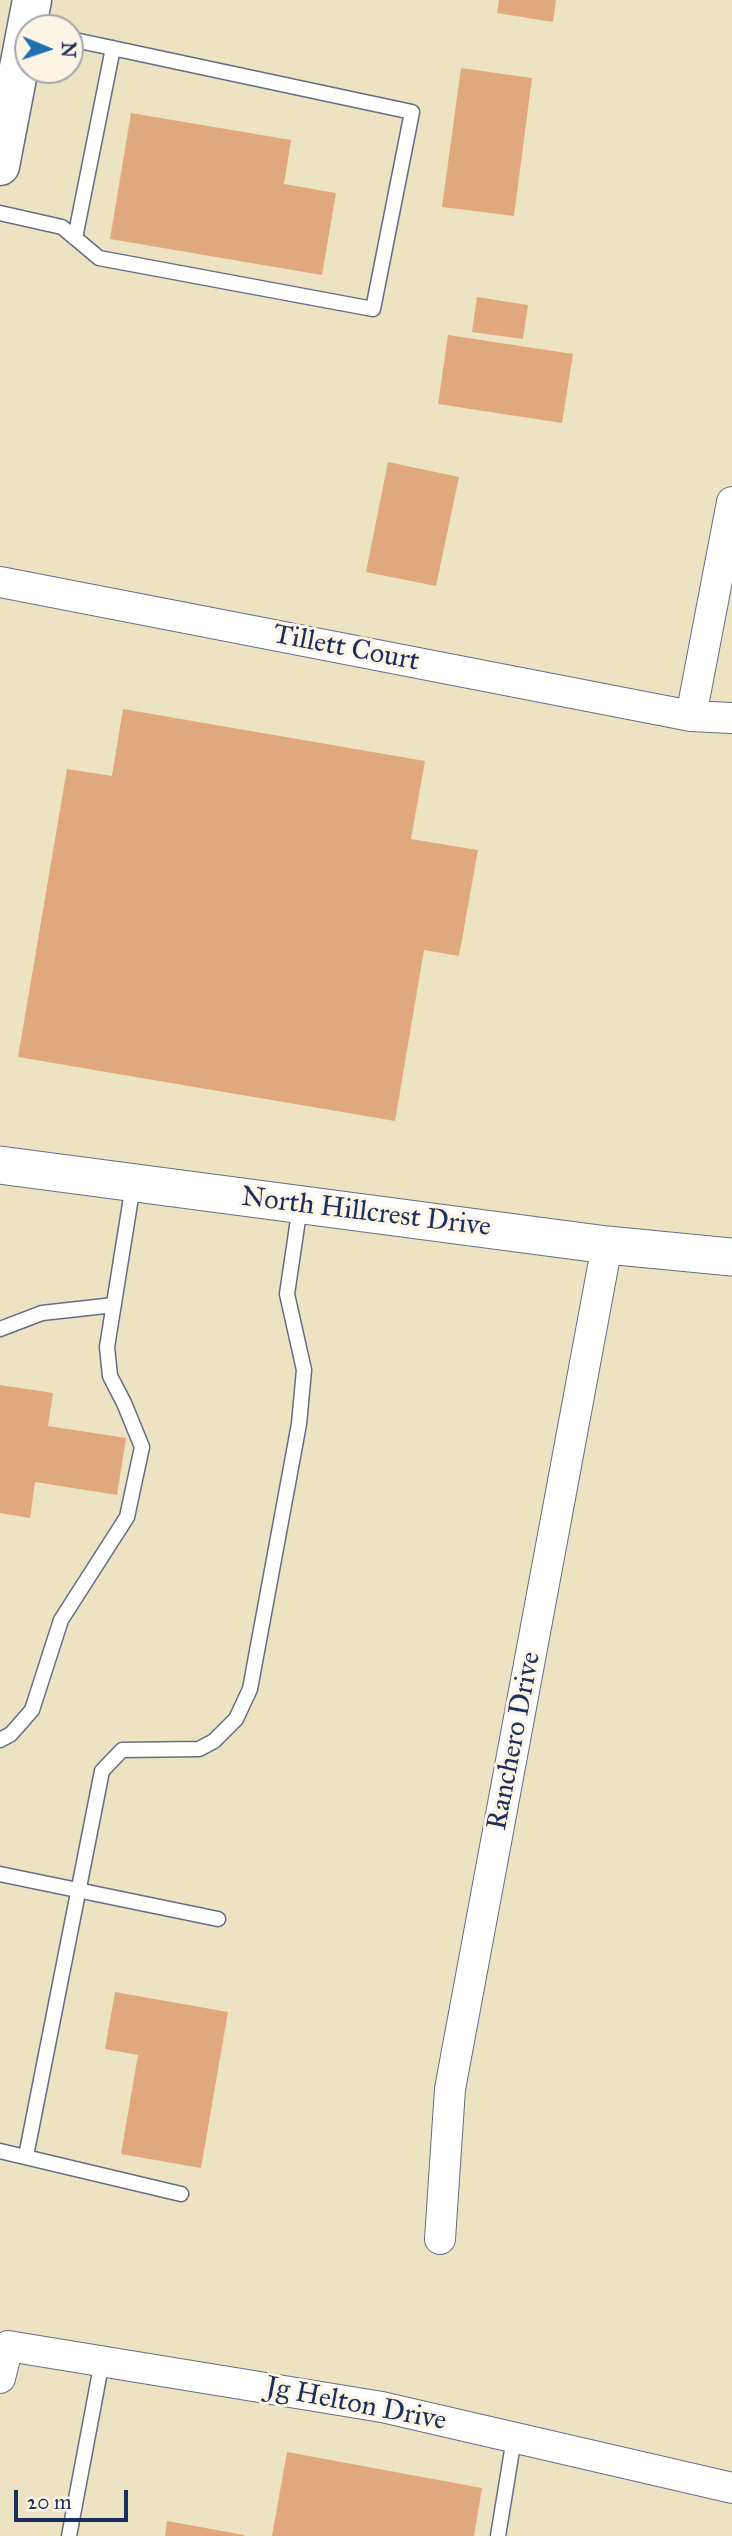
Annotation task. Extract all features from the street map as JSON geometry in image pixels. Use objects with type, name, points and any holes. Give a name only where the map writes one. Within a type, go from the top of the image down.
[{"type":"main road","points":[[0,166],[16,84]]},
{"type":"street","points":[[691,716],[732,502]]},
{"type":"street","name":"Tillett Court","points":[[0,582],[691,716],[732,718]]},
{"type":"street","name":"North Hillcrest Drive","points":[[0,1165],[607,1245],[732,1257]]},
{"type":"street","name":"Ranchero Drive","points":[[440,2239],[450,2089],[607,1245]]},
{"type":"street","name":"Jg Helton Drive","points":[[0,2378],[8,2346],[382,2407],[732,2488]]},
{"type":"lane","points":[[0,213],[62,227],[99,258],[373,309],[412,112],[84,42]]},
{"type":"lane","points":[[75,238],[113,48]]},
{"type":"lane","points":[[0,1740],[11,1734],[32,1710],[61,1620],[127,1517],[142,1447],[110,1376],[107,1347],[133,1183]]},
{"type":"lane","points":[[26,2156],[76,1889],[102,1770],[122,1750],[200,1749],[214,1741],[236,1719],[250,1689],[299,1424],[304,1370],[287,1294],[300,1205]]},
{"type":"lane","points":[[0,1329],[42,1312],[114,1305]]},
{"type":"lane","points":[[0,1874],[218,1919]]},
{"type":"lane","points":[[0,2151],[181,2194]]},
{"type":"lane","points":[[69,2536],[102,2361]]},
{"type":"lane","points":[[498,2536],[514,2438]]},
{"type":"building","points":[[499,0],[556,0],[553,22],[497,13]]},
{"type":"building","points":[[461,68],[532,78],[514,216],[442,207]]},
{"type":"building","points":[[131,113],[291,140],[284,184],[336,193],[322,275],[110,239]]},
{"type":"building","points":[[477,297],[528,305],[523,339],[472,332]]},
{"type":"building","points":[[448,335],[573,354],[562,423],[438,404]]},
{"type":"building","points":[[388,462],[459,477],[436,586],[366,572]]},
{"type":"building","points":[[123,709],[425,761],[411,839],[478,850],[459,956],[424,950],[395,1121],[18,1057],[67,769],[112,776]]},
{"type":"building","points":[[0,1385],[53,1393],[48,1426],[126,1438],[117,1495],[35,1482],[30,1518],[0,1513]]},
{"type":"building","points":[[115,1992],[228,2012],[201,2168],[121,2154],[138,2055],[105,2049]]},
{"type":"building","points":[[287,2452],[482,2488],[474,2536],[272,2536]]},
{"type":"building","points":[[167,2521],[244,2535],[244,2536],[165,2536]]}]
